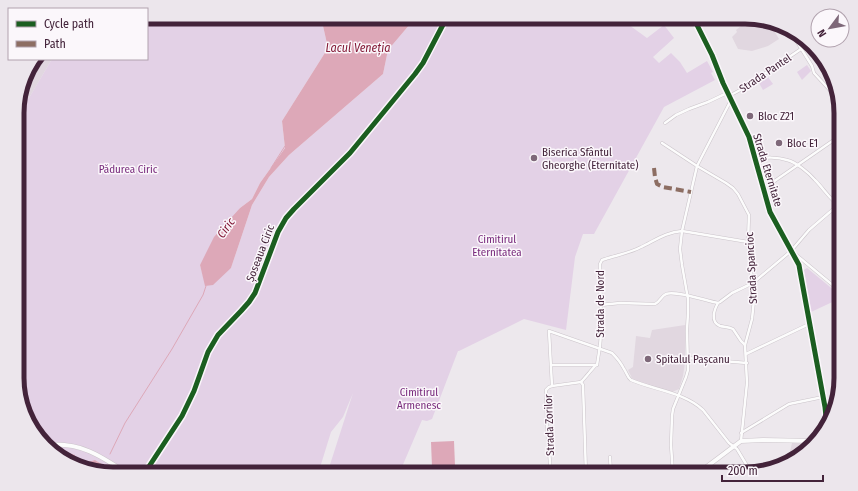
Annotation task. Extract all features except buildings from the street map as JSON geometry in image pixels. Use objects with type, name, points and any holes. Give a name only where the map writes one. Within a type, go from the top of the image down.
[{"type":"street","name":"Șoseaua Ciric","points":[[149,467],[182,416],[194,391],[208,352],[218,334],[241,311],[256,293],[278,232],[286,218],[350,153],[416,74],[443,24]]},
{"type":"street","name":"Strada Eternitate","points":[[696,24],[747,132],[770,212],[800,271],[826,414]]},
{"type":"street","points":[[795,40],[812,66],[814,73],[831,92]]},
{"type":"street","name":"Strada Pantel","points":[[665,123],[682,112],[729,96],[742,89],[801,49]]},
{"type":"street","points":[[34,72],[41,60]]},
{"type":"street","points":[[673,467],[671,429],[673,409],[688,370],[688,299],[680,249],[682,231],[697,166],[729,96]]},
{"type":"street","points":[[763,189],[834,140]]},
{"type":"street","name":"Strada Spancioc","points":[[662,143],[733,188],[738,194],[749,215],[748,242],[753,283],[754,309],[745,345],[747,363],[746,394],[741,441]]},
{"type":"street","points":[[755,159],[769,158],[789,160],[814,178],[826,194],[834,201]]},
{"type":"street","points":[[745,345],[732,329],[719,325],[715,322],[714,315],[718,303],[732,293],[753,283],[791,251],[809,230],[834,210]]},
{"type":"street","points":[[682,231],[748,242]]},
{"type":"street","name":"Strada de Nord","points":[[596,365],[601,327],[600,264],[602,260],[641,247],[670,233],[682,231]]},
{"type":"street","points":[[791,251],[834,286]]},
{"type":"street","points":[[600,305],[620,303],[655,304],[668,293],[687,295],[718,303]]},
{"type":"street","points":[[746,354],[810,325]]},
{"type":"street","name":"Strada Zorilor","points":[[550,467],[546,390],[552,386],[549,331],[599,348]]},
{"type":"street","points":[[599,348],[612,353],[625,370],[628,378],[631,380],[678,396],[698,406],[703,410],[732,448],[737,449],[748,467]]},
{"type":"street","points":[[687,358],[747,363]]},
{"type":"street","points":[[551,365],[596,365]]},
{"type":"street","points":[[552,386],[581,382],[596,365]]},
{"type":"street","points":[[581,382],[583,385],[586,467]]},
{"type":"street","points":[[742,433],[790,404],[823,397]]},
{"type":"street","points":[[706,467],[741,441],[808,441]]},
{"type":"street","points":[[54,444],[75,446],[92,452],[117,467]]},
{"type":"street","points":[[610,456],[611,467]]},
{"type":"shaded area","points":[[744,24],[768,27],[773,29],[779,39],[768,46],[752,51],[738,49],[732,37],[737,32],[736,30]]},
{"type":"shaded area","points":[[41,60],[51,60],[29,98],[25,102],[27,90],[36,68]]},
{"type":"shaded area","points":[[685,325],[685,363],[679,389],[670,393],[633,380],[628,370],[633,367],[636,336],[650,338],[652,330]]},
{"type":"shaded area","points":[[792,443],[805,444],[795,452],[789,456]]},
{"type":"green space","name":"Pădurea Ciric","points":[[148,24],[323,24],[328,48],[282,121],[285,148],[260,183],[252,199],[240,208],[200,265],[206,286],[231,268],[252,205],[269,177],[289,155],[383,74],[388,50],[410,24],[628,24],[647,38],[664,25],[674,38],[653,57],[659,63],[671,53],[680,62],[687,73],[707,61],[713,72],[711,73],[715,80],[664,107],[594,234],[583,234],[575,257],[566,330],[524,319],[458,351],[432,419],[427,421],[422,420],[402,467],[329,467],[353,393],[343,417],[331,432],[320,467],[113,467],[105,466],[95,460],[89,463],[79,460],[63,452],[54,445],[39,428],[33,418],[27,401],[24,378],[24,113],[25,102],[29,98],[51,60],[148,60]]},
{"type":"green space","points":[[807,65],[811,71],[802,80],[797,72]]},
{"type":"green space","points":[[768,77],[773,84],[763,90],[759,83]]},
{"type":"green space","points":[[807,268],[834,290],[834,301],[811,312],[804,270]]},
{"type":"water","name":"Lacul Veneția","points":[[323,24],[410,24],[388,50],[383,74],[289,155],[269,177],[252,205],[231,268],[213,285],[205,286],[200,265],[214,237],[240,208],[252,199],[260,183],[285,148],[282,121],[328,48]]},
{"type":"water","points":[[454,441],[455,466],[432,467],[431,442]]},
{"type":"water","points":[[69,453],[75,455],[75,457],[75,458],[68,455]]},
{"type":"water","points":[[95,460],[105,466],[88,463]]},
{"type":"waterway","name":"Ciric","points":[[271,168],[285,146]]},
{"type":"waterway","name":"Ciric","points":[[110,454],[125,423],[172,349],[203,295],[206,286]]},
{"type":"marked path","points":[[654,168],[657,184],[663,187],[691,192]]},
{"type":"cycle path","points":[[149,467],[182,416],[194,391],[208,352],[218,335],[249,302],[255,293],[278,232],[286,218],[350,153],[415,74],[423,63],[443,24]]},
{"type":"cycle path","points":[[696,24],[749,137],[770,212],[799,265],[826,415]]},
{"type":"place","name":"Bloc Z21","points":[[750,116]]},
{"type":"place","name":"Bloc E1","points":[[779,143]]},
{"type":"place","name":"Biserica Sfântul Gheorghe (Eternitate)","points":[[534,158]]},
{"type":"place","name":"Spitalul Pașcanu","points":[[648,359]]},
{"type":"park label","name":"Cimitirul Eternitatea","points":[[497,245]]},
{"type":"park label","name":"Cimitirul Armenesc","points":[[419,398]]}]
